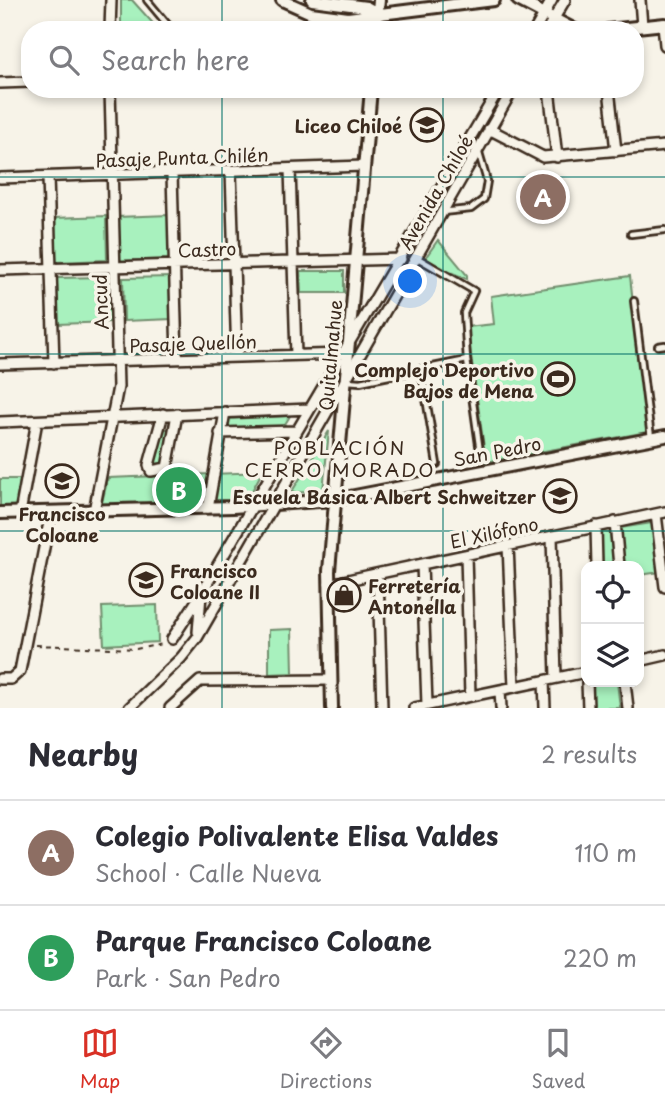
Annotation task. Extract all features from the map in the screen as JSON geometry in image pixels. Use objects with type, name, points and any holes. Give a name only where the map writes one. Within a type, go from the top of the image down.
[{"type":"street","points":[[110,21],[111,0]]},
{"type":"street","points":[[282,0],[300,9],[332,17],[359,18],[447,3],[494,0]]},
{"type":"street","points":[[313,0],[366,7],[377,13]]},
{"type":"street","points":[[377,21],[379,0]]},
{"type":"street","points":[[518,0],[548,21]]},
{"type":"street","points":[[548,21],[552,0]]},
{"type":"street","points":[[548,21],[565,0]]},
{"type":"street","points":[[640,0],[642,21]]},
{"type":"street","points":[[644,26],[664,24],[665,45]]},
{"type":"street","points":[[0,83],[21,82]]},
{"type":"street","name":"Ancud","points":[[94,511],[114,417],[118,361],[110,175],[110,98]]},
{"type":"street","name":"Quitalmahue","points":[[332,708],[329,584],[334,500],[370,98]]},
{"type":"street","name":"Avenida Chiloé","points":[[197,638],[201,594],[494,98]]},
{"type":"street","name":"Avenida Chiloé","points":[[129,708],[181,658],[197,638],[508,98]]},
{"type":"street","points":[[550,98],[557,157]]},
{"type":"street","points":[[610,98],[616,151]]},
{"type":"street","points":[[489,129],[531,153],[557,157],[665,146]]},
{"type":"street","name":"Pasaje Punta Chilén","points":[[0,178],[364,166]]},
{"type":"street","points":[[290,170],[296,355]]},
{"type":"street","points":[[231,171],[237,357]]},
{"type":"street","points":[[172,173],[177,359]]},
{"type":"street","points":[[48,177],[54,363]]},
{"type":"street","name":"Castro","points":[[0,270],[415,257]]},
{"type":"street","name":"Pasaje Quellón","points":[[0,364],[346,352]]},
{"type":"street","points":[[0,422],[309,409]]},
{"type":"street","points":[[208,508],[225,412]]},
{"type":"street","points":[[163,414],[149,467],[151,471],[167,468],[177,414]]},
{"type":"street","points":[[20,513],[37,421]]},
{"type":"street","points":[[220,433],[295,431]]},
{"type":"street","name":"San Pedro","points":[[0,513],[208,508],[334,500],[665,436]]},
{"type":"street","points":[[0,679],[14,678],[20,671],[51,512]]},
{"type":"street","points":[[660,513],[665,587]]},
{"type":"street","name":"El Xilófono","points":[[329,584],[660,513]]},
{"type":"street","points":[[615,522],[619,561]]},
{"type":"street","points":[[596,526],[597,561]]},
{"type":"street","points":[[552,536],[556,678]]},
{"type":"street","points":[[508,545],[514,687]]},
{"type":"street","points":[[466,555],[470,696]]},
{"type":"street","points":[[422,564],[427,705]]},
{"type":"street","points":[[378,574],[382,708]]},
{"type":"street","points":[[172,639],[201,594]]},
{"type":"street","points":[[644,660],[665,659]]},
{"type":"street","points":[[414,708],[456,704],[470,696],[581,673]]},
{"type":"street","points":[[170,708],[201,681],[331,680]]},
{"type":"street","points":[[544,681],[545,708]]},
{"type":"street","points":[[587,687],[588,708]]},
{"type":"street","points":[[626,687],[628,708]]},
{"type":"street","points":[[500,690],[500,708]]},
{"type":"lane","points":[[147,0],[164,21]]},
{"type":"lane","points":[[442,212],[471,209],[484,199],[487,181],[478,149]]},
{"type":"lane","points":[[631,234],[665,230]]},
{"type":"lane","points":[[415,257],[474,291],[464,313],[467,360],[481,459]]},
{"type":"lane","points":[[634,301],[651,439]]},
{"type":"lane","points":[[658,345],[665,345]]},
{"type":"lane","points":[[345,380],[360,382],[467,360]]},
{"type":"lane","points":[[421,369],[438,464]]},
{"type":"path","points":[[25,645],[136,649],[172,639]]},
{"type":"green space","points":[[121,0],[132,0],[151,21],[121,21]]},
{"type":"green space","points":[[169,215],[170,259],[119,261],[117,217]]},
{"type":"green space","points":[[106,216],[107,260],[56,262],[54,218]]},
{"type":"green space","points":[[438,240],[467,275],[467,279],[423,261]]},
{"type":"green space","points":[[300,271],[344,271],[344,293],[301,293]]},
{"type":"green space","name":"Complejo Deportivo Bajos de Mena","points":[[630,276],[647,432],[486,462],[467,327],[494,324],[491,296]]},
{"type":"green space","points":[[103,277],[109,282],[110,322],[58,324],[56,278]]},
{"type":"green space","points":[[172,277],[173,319],[124,321],[123,278]]},
{"type":"green space","points":[[290,416],[282,429],[225,429],[228,419]]},
{"type":"green space","points":[[162,429],[172,429],[164,467],[154,467]]},
{"type":"green space","points":[[329,431],[323,491],[291,493]]},
{"type":"green space","points":[[262,472],[246,502],[101,506],[108,478]]},
{"type":"green space","points":[[0,479],[20,479],[18,506],[0,507]]},
{"type":"green space","points":[[652,523],[661,572],[644,574],[644,561],[623,561],[620,528]]},
{"type":"green space","points":[[602,532],[610,533],[613,561],[600,561],[599,537]]},
{"type":"green space","points":[[157,605],[158,642],[104,645],[102,607]]},
{"type":"green space","points":[[292,629],[293,673],[269,674],[269,630]]},
{"type":"green space","points":[[592,687],[618,687],[620,708],[593,708]]},
{"type":"place","name":"Liceo Chiloé","points":[[427,125]]},
{"type":"place","name":"Colegio Polivalente Elisa Valdes","points":[[543,197]]},
{"type":"place","name":"Complejo Deportivo Bajos de Mena","points":[[558,379]]},
{"type":"place","name":"Francisco Coloane","points":[[62,481]]},
{"type":"place","name":"Parque Francisco Coloane","points":[[179,490]]},
{"type":"place","name":"Escuela Básica Albert Schweitzer","points":[[560,496]]},
{"type":"place","name":"Francisco Coloane II","points":[[146,580]]},
{"type":"place","name":"Ferretería Antonella","points":[[344,595]]},
{"type":"district","name":"POBLACIÓN CERRO MORADO","points":[[340,458]]}]
